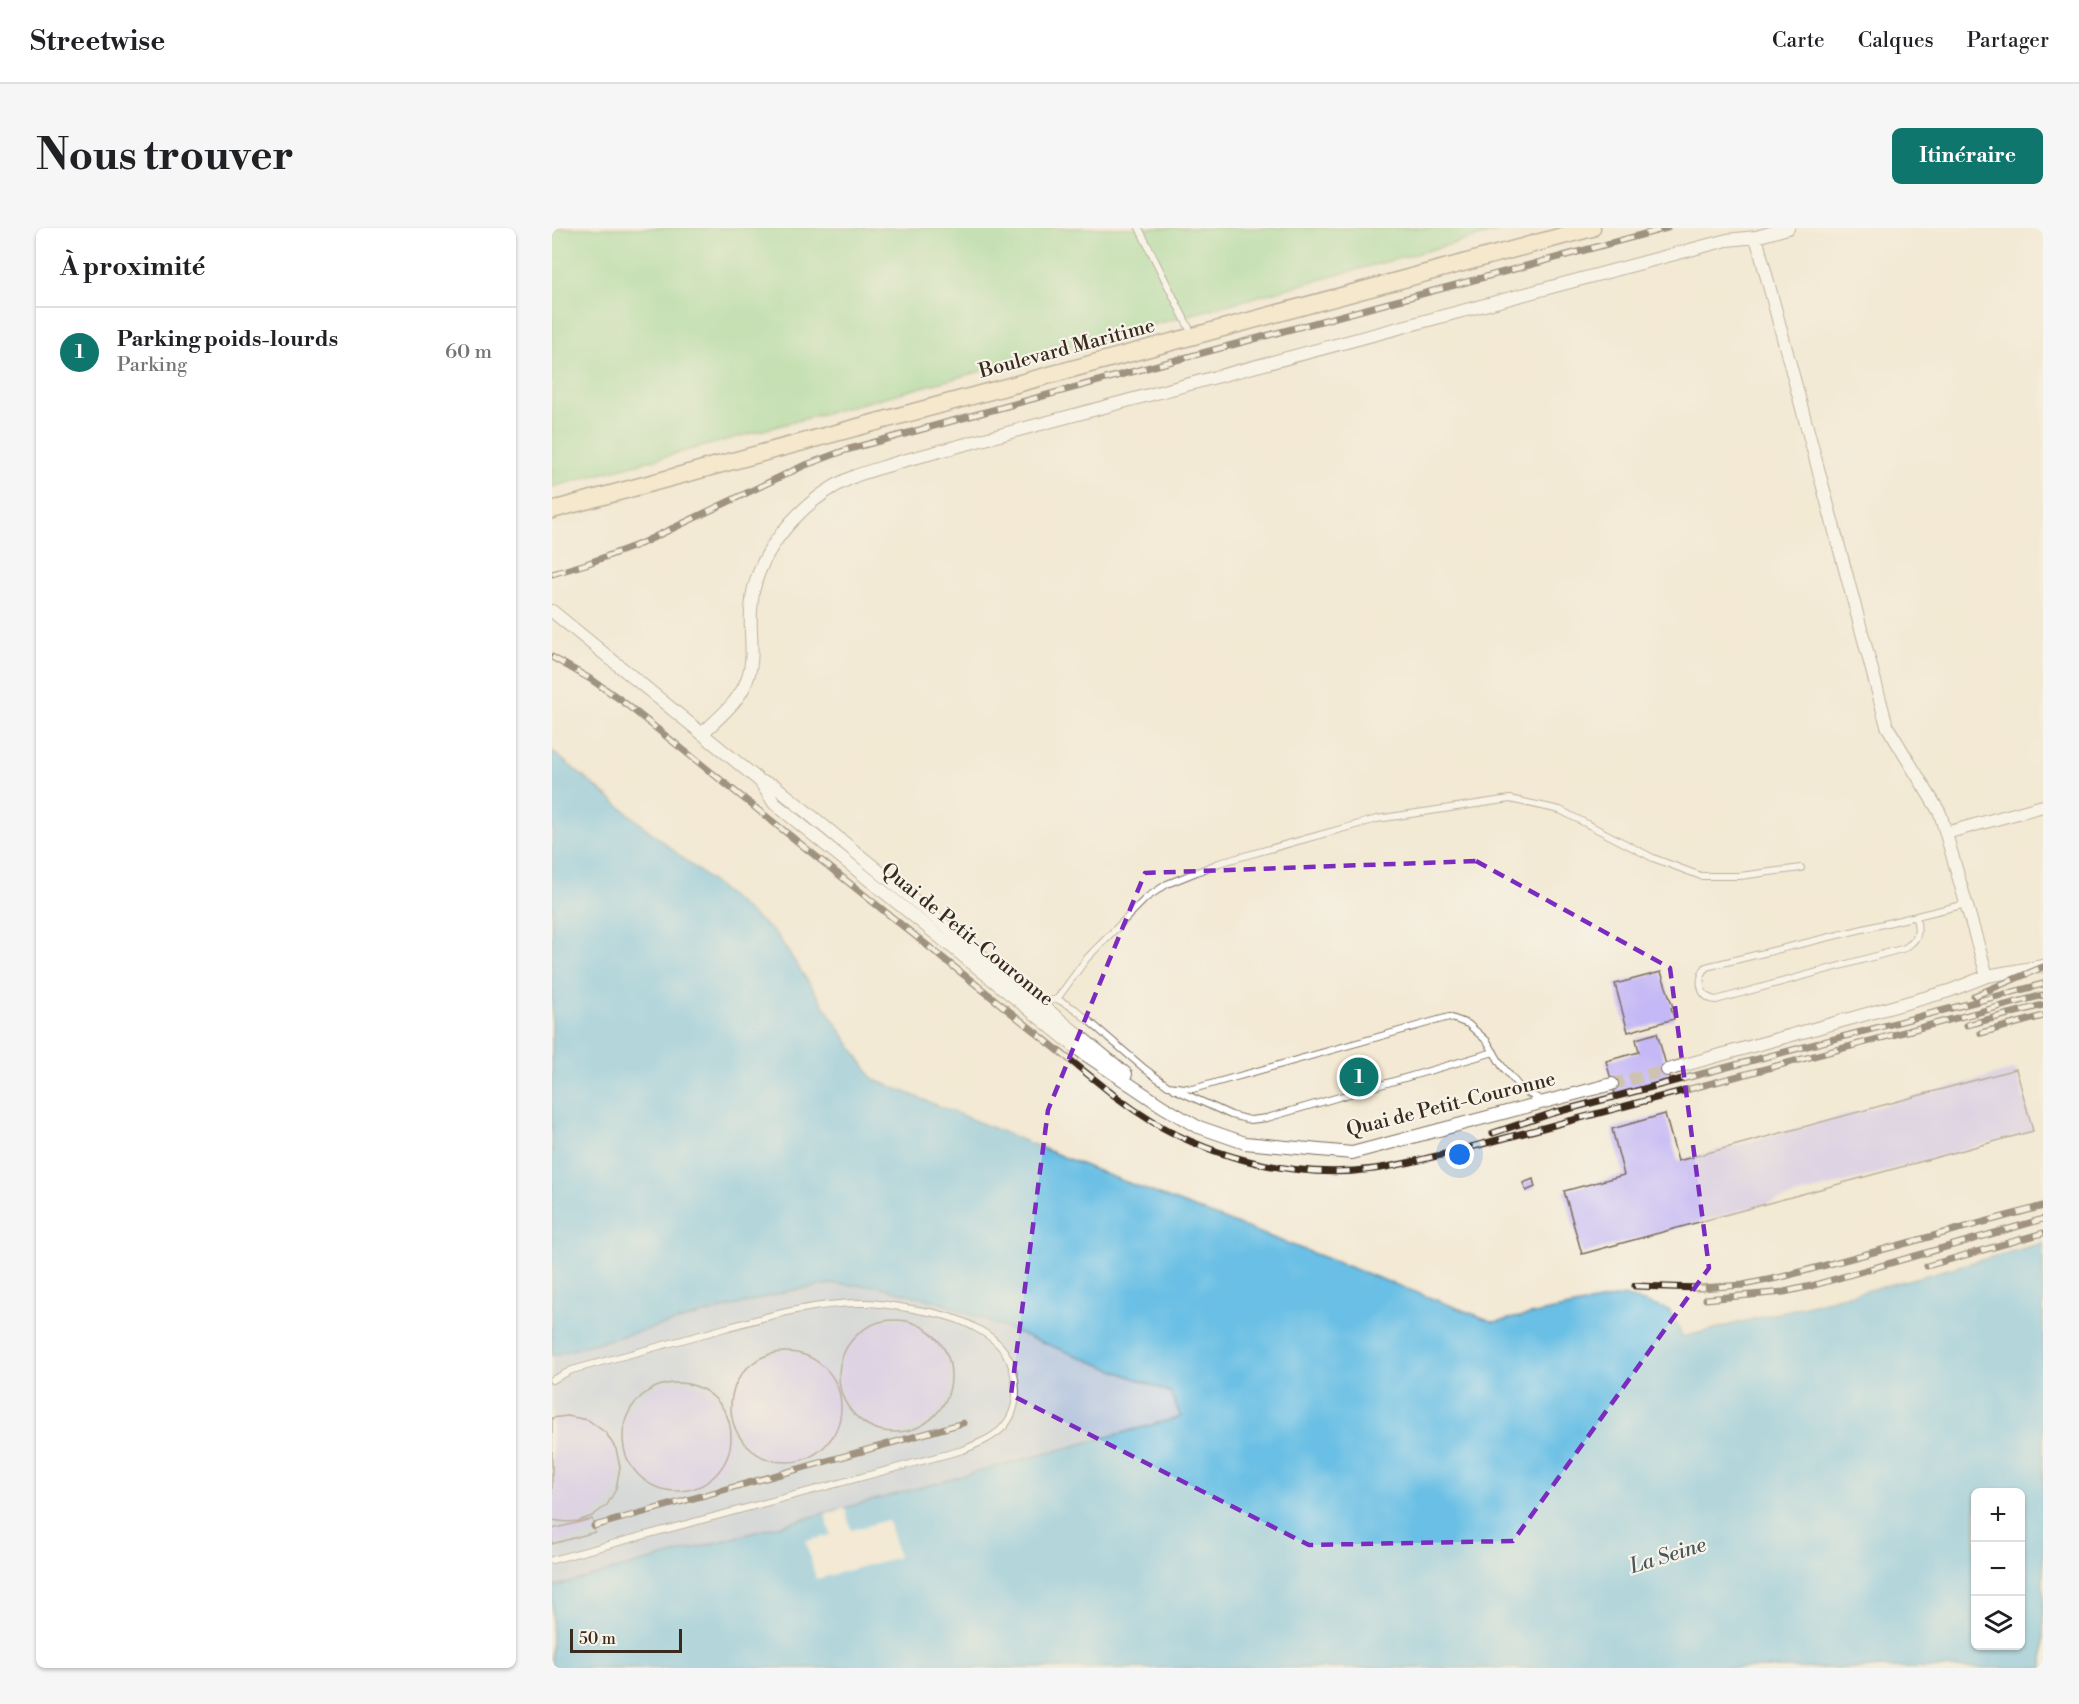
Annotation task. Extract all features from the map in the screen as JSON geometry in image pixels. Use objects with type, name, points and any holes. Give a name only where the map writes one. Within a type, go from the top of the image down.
[{"type":"street","name":"Boulevard Maritime","points":[[552,510],[1592,228]]},
{"type":"street","points":[[702,734],[734,702],[744,688],[751,670],[753,589],[761,567],[775,542],[808,507],[825,493],[854,477],[899,462],[1438,316],[1727,240],[1756,237],[1788,228]]},
{"type":"street","points":[[1756,237],[1887,726],[1940,813],[1987,976]]},
{"type":"street","name":"Quai de Petit-Couronne","points":[[552,611],[760,781],[774,803],[959,954],[1036,1008],[1083,1053],[1196,1126],[1245,1143],[1352,1153],[1612,1084]]},
{"type":"street","points":[[1946,833],[2043,806]]},
{"type":"street","points":[[1667,1070],[1949,991],[1987,976],[2043,966]]},
{"type":"lane","points":[[1139,228],[1194,336]]},
{"type":"lane","points":[[1036,1008],[1057,999],[1087,958],[1146,898],[1167,884],[1219,862],[1377,819],[1510,799],[1560,810],[1653,858],[1701,876],[1740,876],[1801,868]]},
{"type":"lane","points":[[1916,916],[1918,935],[1914,942],[1905,948],[1716,1000],[1711,1000],[1700,987],[1700,975],[1706,968],[1916,916],[1966,904]]},
{"type":"lane","points":[[1057,999],[1075,1009],[1145,1070],[1168,1086],[1231,1115],[1250,1120],[1267,1118],[1494,1052]]},
{"type":"lane","points":[[1168,1086],[1193,1089],[1449,1017],[1468,1024],[1487,1041],[1502,1066],[1522,1090],[1546,1102]]},
{"type":"lane","points":[[552,1380],[572,1370],[755,1320],[796,1311],[864,1303],[931,1312],[959,1319],[980,1330],[997,1341],[1005,1351],[1015,1377],[1016,1393],[1014,1409],[1006,1423],[991,1438],[963,1450],[552,1560]]},
{"type":"highlighted area","points":[[1476,861],[1670,968],[1709,1268],[1513,1541],[1309,1545],[1011,1395],[1048,1110],[1145,873]]},
{"type":"shaded area","points":[[833,1284],[876,1286],[935,1301],[1170,1392],[1181,1417],[552,1587],[552,1355],[789,1291]]},
{"type":"green space","points":[[552,228],[1511,228],[552,487]]},
{"type":"water","name":"La Seine","points":[[552,751],[777,935],[873,1079],[1110,1176],[1494,1322],[1624,1296],[1669,1310],[1683,1337],[2043,1243],[2043,1668],[552,1668],[552,1587],[1181,1417],[1170,1392],[936,1301],[876,1286],[833,1284],[789,1291],[552,1355]]},
{"type":"pier","points":[[845,1508],[851,1530],[888,1520],[898,1557],[816,1579],[806,1541],[831,1535],[825,1514]]},
{"type":"building","points":[[1661,972],[1673,1007],[1671,1008],[1674,1019],[1628,1032],[1615,984]]},
{"type":"building","points":[[1657,1033],[1670,1079],[1615,1094],[1606,1061],[1639,1052],[1636,1039]]},
{"type":"building","points":[[2016,1069],[2033,1131],[1582,1254],[1564,1191],[1624,1175],[1612,1129],[1665,1114],[1678,1161]]},
{"type":"building","points":[[1533,1179],[1535,1187],[1526,1191],[1523,1183]]},
{"type":"building","points":[[895,1320],[916,1325],[934,1337],[946,1355],[951,1376],[946,1397],[934,1415],[916,1427],[895,1432],[874,1427],[856,1415],[844,1397],[839,1376],[844,1355],[856,1337],[874,1325]]},
{"type":"building","points":[[786,1352],[807,1356],[825,1368],[837,1386],[841,1407],[837,1428],[825,1446],[807,1458],[786,1462],[765,1458],[747,1446],[735,1428],[731,1407],[735,1386],[747,1368],[765,1356]]},
{"type":"building","points":[[677,1383],[698,1387],[715,1399],[727,1416],[731,1437],[727,1458],[715,1475],[698,1487],[677,1491],[656,1487],[639,1475],[627,1458],[623,1437],[627,1416],[639,1399],[656,1387]]},
{"type":"building","points":[[567,1416],[588,1420],[606,1433],[616,1449],[620,1467],[616,1489],[607,1505],[592,1516],[567,1522],[552,1520],[552,1418]]},
{"type":"building","points":[[592,1519],[595,1532],[552,1544],[552,1529]]},
{"type":"tunnel","points":[[1612,1084],[1667,1070]]},
{"type":"railway","points":[[552,574],[640,544],[803,466],[846,450],[1667,228]]},
{"type":"railway","points":[[552,657],[621,700],[1124,1103],[1153,1122],[1204,1147],[1259,1164],[1317,1171],[1374,1169],[1400,1165],[2043,995]]},
{"type":"railway","points":[[1974,996],[2043,967]]},
{"type":"railway","points":[[1493,1133],[1553,1113],[2043,984]]},
{"type":"railway","points":[[1967,1025],[2043,1005]]},
{"type":"railway","points":[[1981,1033],[2043,1016]]},
{"type":"railway","points":[[1635,1286],[1701,1288],[1743,1285],[1782,1277],[2043,1206]]},
{"type":"railway","points":[[1706,1299],[1784,1292],[1811,1286],[2043,1219]]},
{"type":"railway","points":[[1927,1266],[2043,1233]]},
{"type":"railway","points":[[594,1526],[963,1423]]},
{"type":"place","name":"Parking poids-lourds","points":[[1359,1077]]}]
